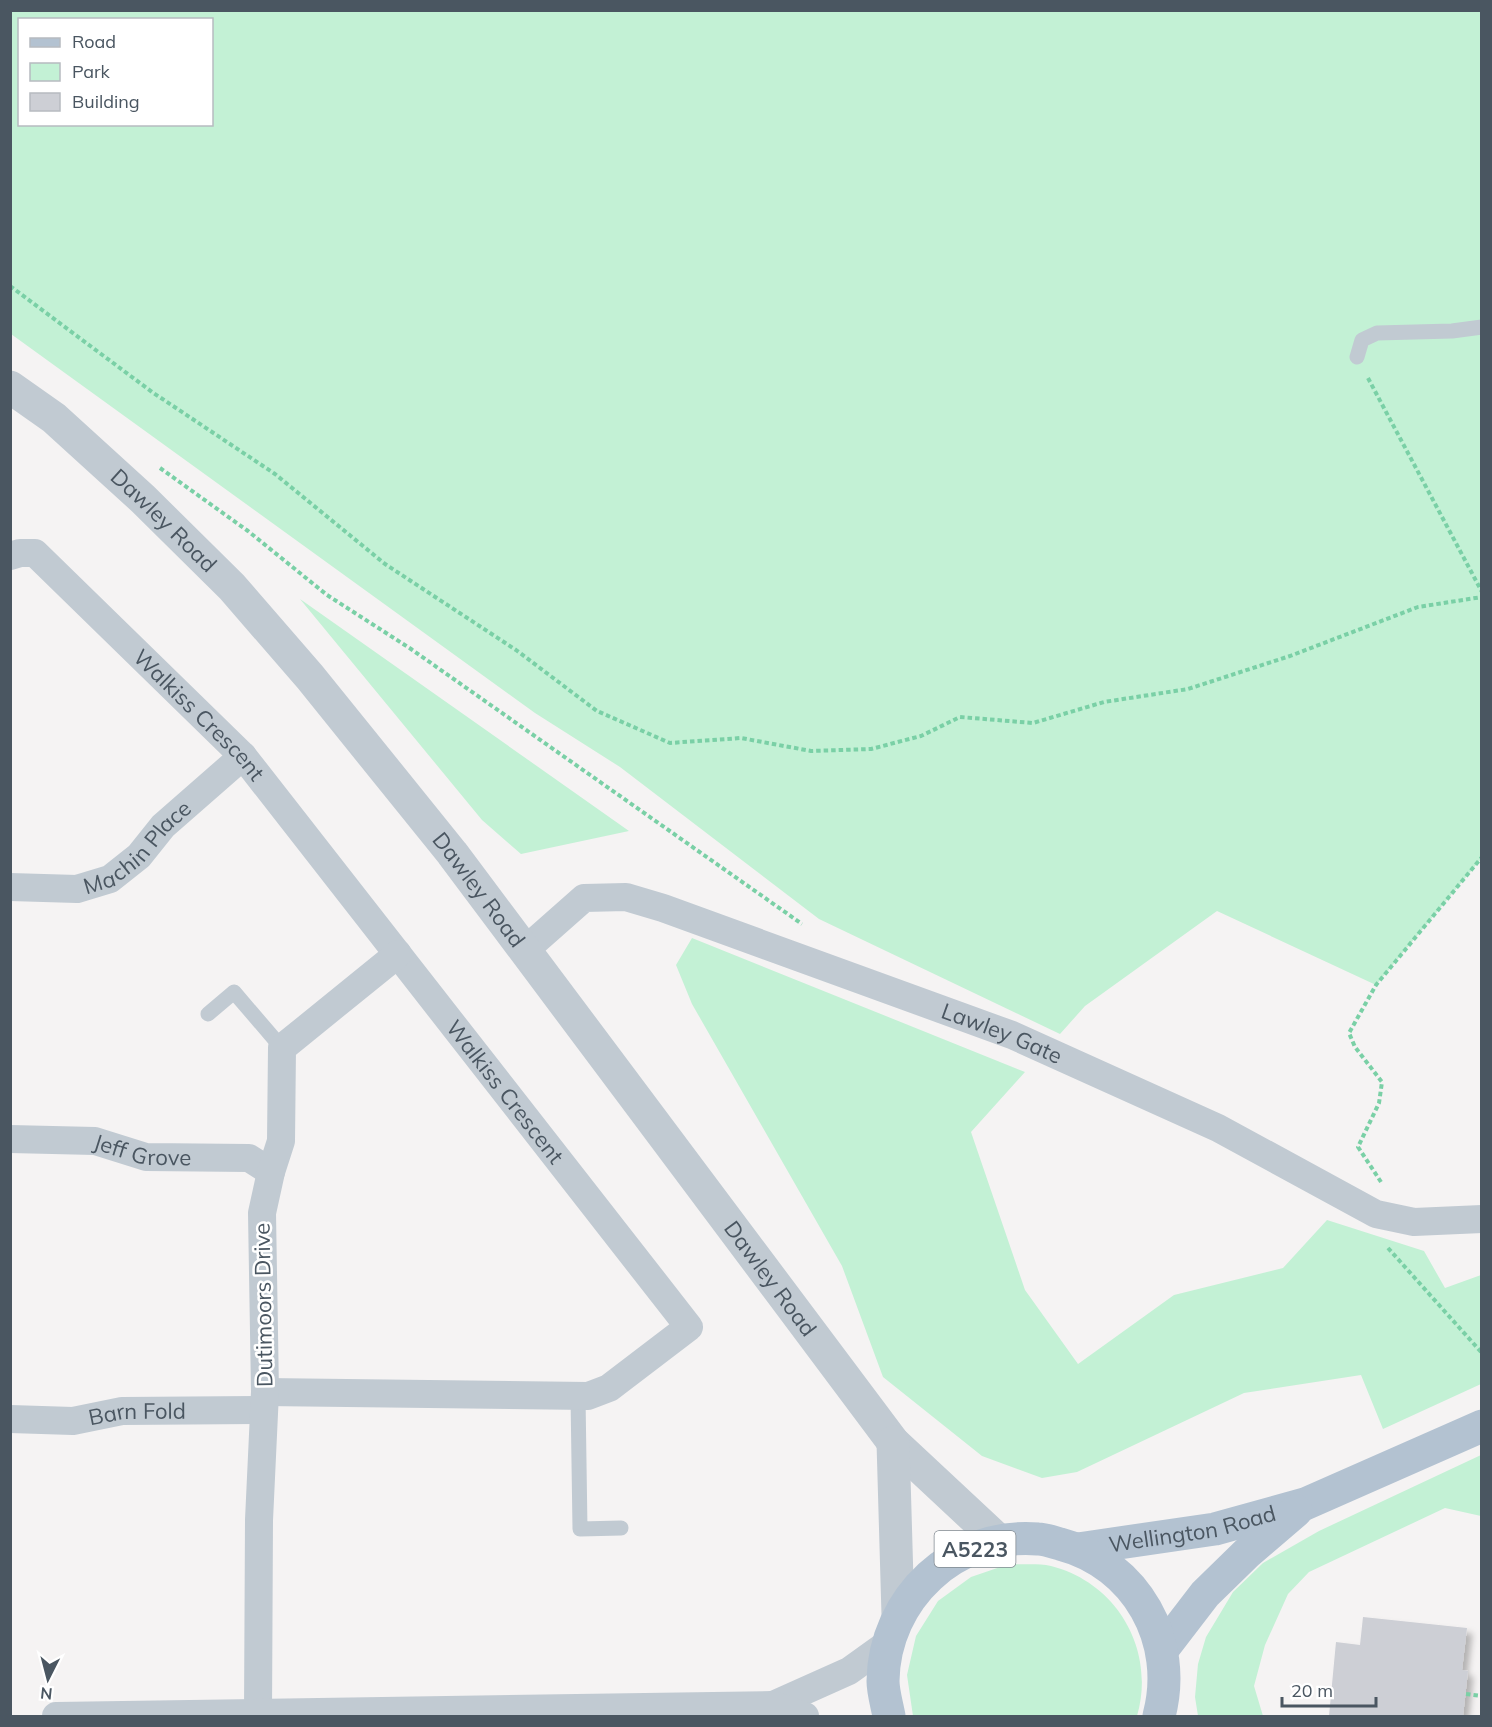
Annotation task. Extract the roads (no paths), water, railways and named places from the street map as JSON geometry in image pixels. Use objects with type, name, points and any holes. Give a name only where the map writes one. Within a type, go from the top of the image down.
[{"type":"main road","name":"Wellington Road","points":[[1078,1549],[1215,1529],[1305,1504],[1482,1426]]},
{"type":"main road","name":"Wellington Road","points":[[1162,1650],[1205,1594],[1247,1553],[1305,1504]]},
{"type":"main road","name":"A5223","points":[[889,1716],[883,1682],[893,1629],[923,1581],[957,1555],[998,1540],[1039,1539],[1078,1549],[1107,1565],[1132,1589],[1151,1618],[1162,1650],[1165,1711]]},
{"type":"street","name":"Dawley Road","points":[[10,387],[54,418],[119,477],[232,587],[362,740],[452,853],[893,1442],[998,1540]]},
{"type":"street","name":"Walkiss Crescent","points":[[10,556],[35,553],[243,756],[689,1327],[609,1388],[588,1396],[265,1401]]},
{"type":"street","name":"Machin Place","points":[[10,887],[77,889],[110,879],[139,856],[164,826],[243,756]]},
{"type":"street","name":"Lawley Gate","points":[[524,951],[584,898],[626,897],[663,908],[1012,1035],[1218,1128],[1376,1214],[1414,1222],[1482,1219]]},
{"type":"street","points":[[282,1048],[399,954]]},
{"type":"street","name":"Dutimoors Drive","points":[[258,1714],[259,1520],[265,1401],[262,1213],[281,1141],[282,1048]]},
{"type":"street","name":"Jeff Grove","points":[[10,1139],[95,1141],[146,1157],[249,1158],[271,1172]]},
{"type":"street","name":"Barn Fold","points":[[10,1419],[74,1421],[122,1411],[265,1401]]},
{"type":"street","points":[[773,1705],[849,1671],[893,1629],[893,1442]]},
{"type":"street","points":[[56,1716],[380,1713],[773,1705],[805,1716]]},
{"type":"lane","points":[[1357,357],[1362,340],[1377,333],[1452,331],[1482,327]]},
{"type":"lane","points":[[208,1014],[234,992],[282,1048]]},
{"type":"lane","points":[[578,1396],[580,1529],[621,1528]]}]
